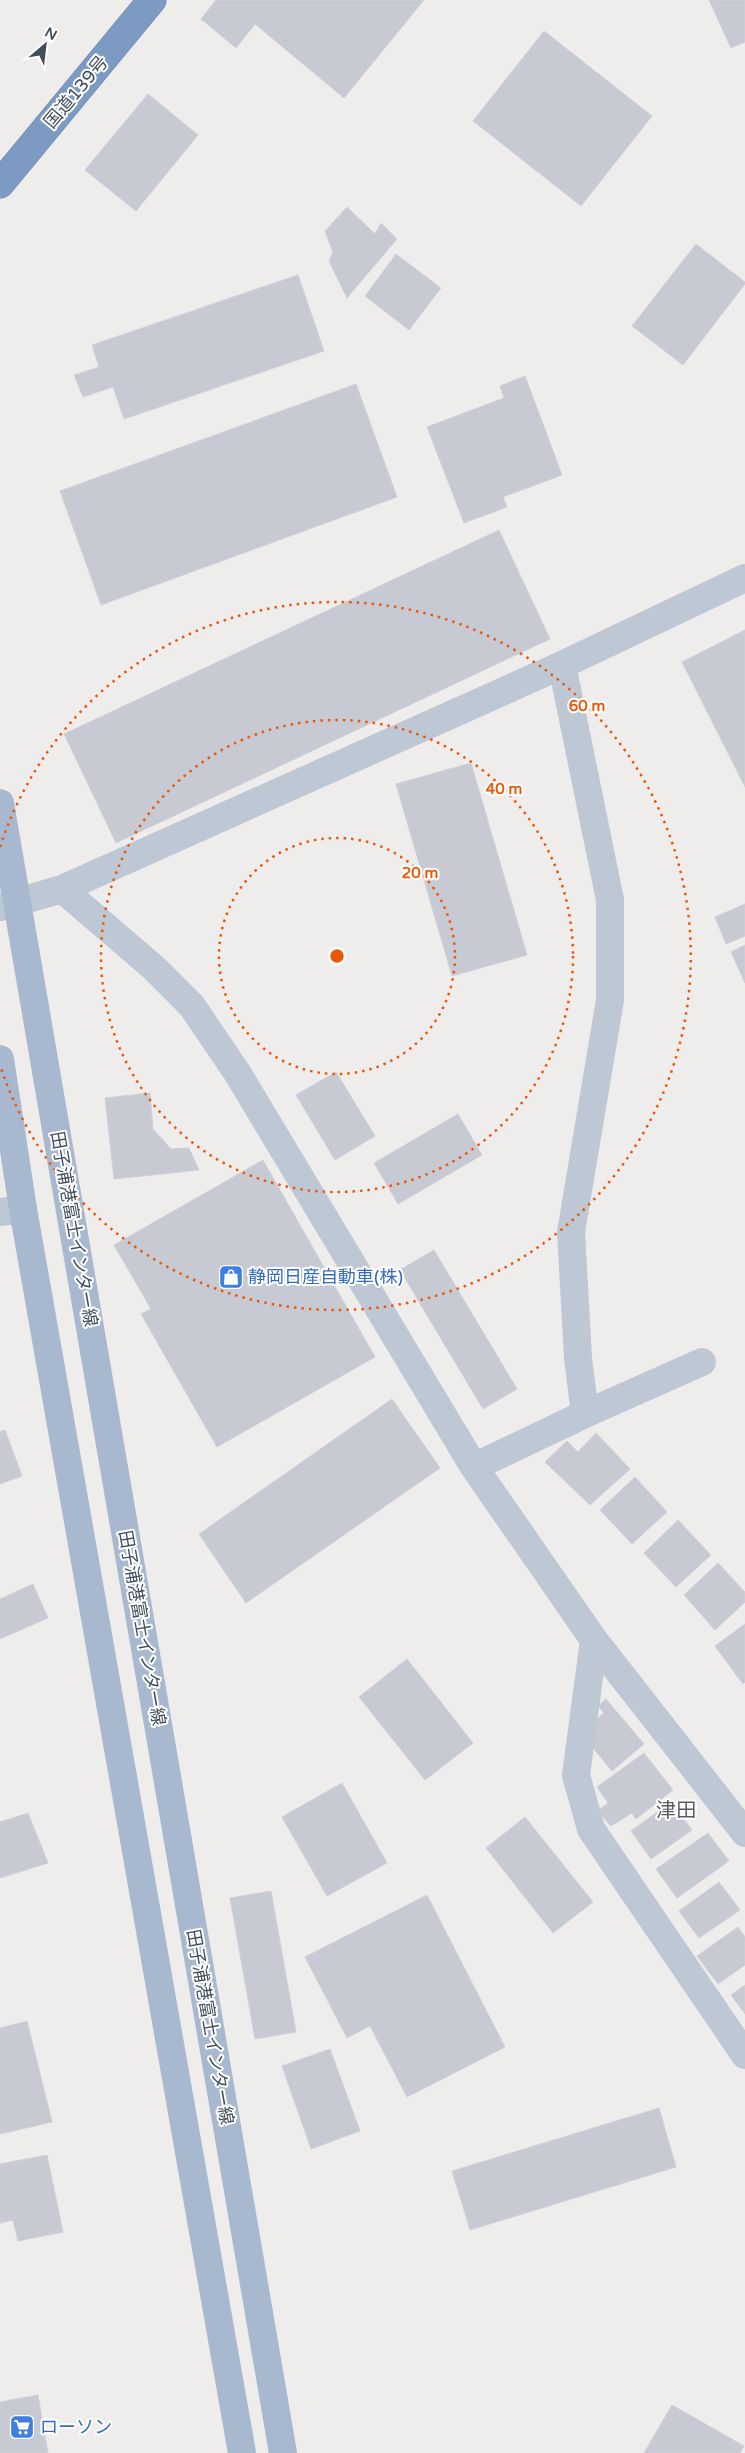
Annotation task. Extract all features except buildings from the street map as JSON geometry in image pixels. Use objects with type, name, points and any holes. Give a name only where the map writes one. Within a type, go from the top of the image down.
[{"type":"highway","name":"国道139号","points":[[0,184],[152,0]]},
{"type":"main road","name":"田子浦港富士インター線","points":[[0,803],[9,904],[283,2453]]},
{"type":"main road","points":[[0,1059],[12,1210],[242,2453]]},
{"type":"street","points":[[9,904],[62,889],[562,665],[745,578]]},
{"type":"street","points":[[562,665],[610,900],[610,1000],[571,1232],[578,1358],[585,1414]]},
{"type":"street","points":[[62,889],[154,968],[192,1006],[238,1074],[474,1467],[594,1640],[745,1833]]},
{"type":"street","points":[[474,1467],[585,1414],[702,1362]]},
{"type":"street","points":[[594,1640],[576,1776],[591,1829],[745,2055]]},
{"type":"place","name":"静岡日産自動車(株)","points":[[231,1277]]},
{"type":"place","name":"ローソン","points":[[22,2427]]},
{"type":"district","name":"津田","points":[[676,1810]]}]
